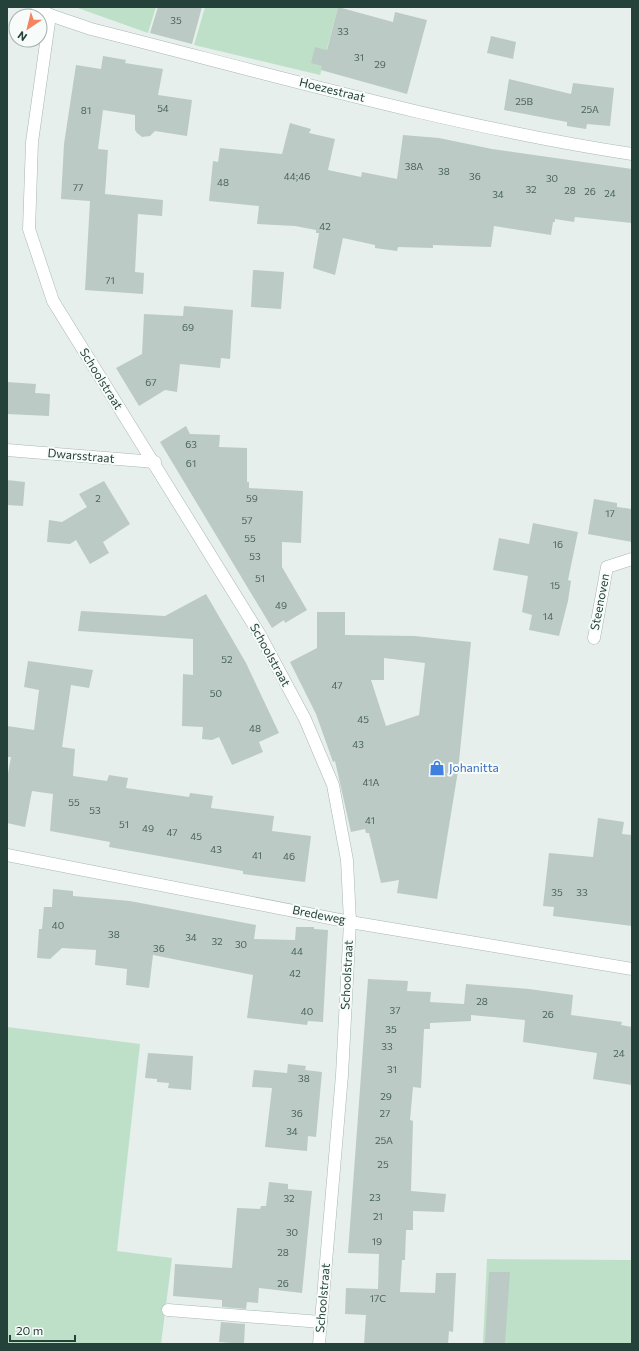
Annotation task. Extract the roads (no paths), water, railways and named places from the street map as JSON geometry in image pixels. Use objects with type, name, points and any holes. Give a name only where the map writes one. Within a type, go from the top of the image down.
[{"type":"street","name":"Hoezestraat","points":[[37,7],[50,16],[98,31],[413,111],[576,146],[632,154]]},
{"type":"street","name":"Schoolstraat","points":[[50,16],[32,142],[29,230],[53,300],[155,462],[260,635],[305,720],[334,785],[347,860],[350,922],[342,1075],[320,1344]]},
{"type":"street","name":"Dwarsstraat","points":[[7,450],[155,462]]},
{"type":"street","name":"Steenoven","points":[[594,638],[607,567],[632,559]]},
{"type":"street","name":"Bredeweg","points":[[7,855],[350,922],[632,969]]},
{"type":"street","points":[[168,1310],[321,1322]]},
{"type":"place","name":"Johanitta","points":[[437,768]]}]
